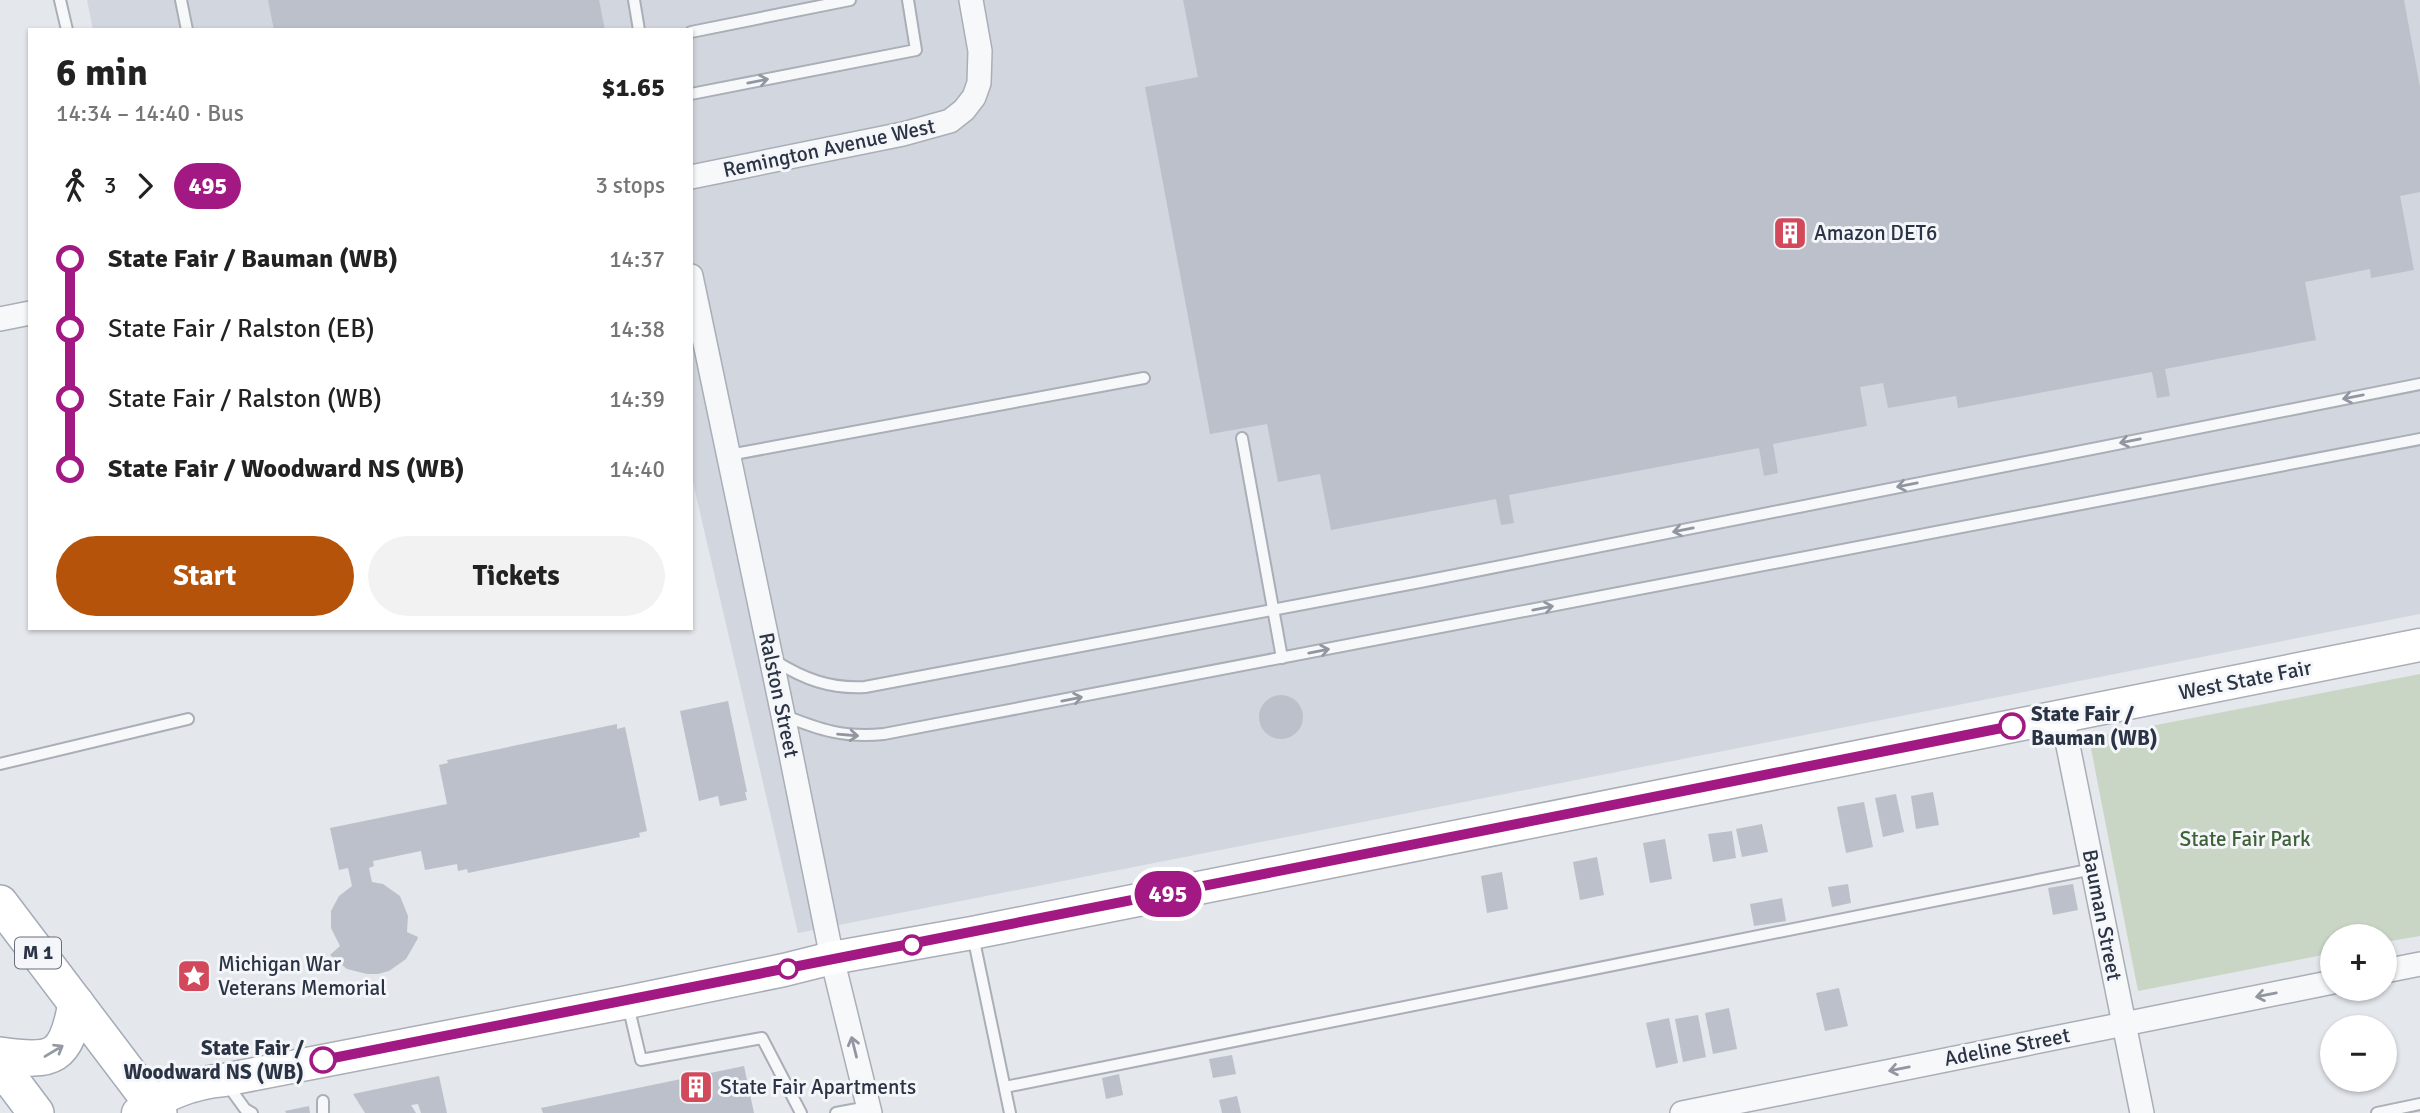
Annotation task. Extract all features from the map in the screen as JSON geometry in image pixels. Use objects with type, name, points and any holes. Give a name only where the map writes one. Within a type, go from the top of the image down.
[{"type":"main road","name":"M 1","points":[[0,903],[76,1003],[150,1110]]},
{"type":"main road","points":[[0,934],[52,971]]},
{"type":"main road","points":[[0,1055],[26,1059],[48,1056],[59,1050],[72,1029],[76,1003]]},
{"type":"main road","points":[[0,1065],[36,1113]]},
{"type":"street","name":"Remington Avenue West","points":[[693,177],[903,134],[950,121],[964,110],[974,97],[979,83],[980,51],[971,0]]},
{"type":"street","name":"Ralston Street","points":[[693,285],[832,958],[869,1110]]},
{"type":"street","points":[[0,319],[28,313]]},
{"type":"street","name":"West State Fair","points":[[150,1110],[197,1083],[628,1002],[832,958],[972,933],[2420,645]]},
{"type":"street","name":"Bauman Street","points":[[2062,716],[2142,1113]]},
{"type":"street","points":[[2397,969],[2420,964]]},
{"type":"street","name":"Adeline Street","points":[[1682,1113],[2320,985]]},
{"type":"lane","points":[[60,0],[67,28]]},
{"type":"lane","points":[[181,0],[187,28]]},
{"type":"lane","points":[[634,0],[639,28]]},
{"type":"lane","points":[[693,32],[850,0]]},
{"type":"lane","points":[[693,94],[916,50],[908,0]]},
{"type":"lane","points":[[729,455],[1144,378]]},
{"type":"lane","points":[[772,659],[797,675],[815,682],[850,688],[865,687],[1274,610],[2420,384]]},
{"type":"lane","points":[[1242,438],[1282,658]]},
{"type":"lane","points":[[783,715],[837,734],[884,734],[2420,439]]},
{"type":"lane","points":[[0,764],[188,719]]},
{"type":"lane","points":[[1005,1087],[2093,869]]},
{"type":"lane","points":[[972,933],[1010,1113]]},
{"type":"lane","points":[[628,1002],[641,1060],[762,1038],[801,1113]]},
{"type":"lane","points":[[224,1080],[245,1109],[252,1113]]},
{"type":"lane","points":[[2377,1113],[2420,1104]]},
{"type":"lane","points":[[836,1113],[869,1110]]},
{"type":"shaded area","points":[[87,0],[2420,0],[2420,614],[798,933],[693,483],[693,28],[93,28]]},
{"type":"green space","name":"State Fair Park","points":[[2420,674],[2420,936],[2397,940],[2397,924],[2320,924],[2320,956],[2138,991],[2089,738]]},
{"type":"building","points":[[268,0],[599,0],[605,28],[274,28]]},
{"type":"building","name":"Amazon DET6","points":[[1183,0],[2404,0],[2420,87],[2420,192],[2400,196],[2414,270],[2371,278],[2370,269],[2305,282],[2316,340],[2165,369],[2170,396],[2157,398],[2152,372],[1958,408],[1956,396],[1888,408],[1883,383],[1860,387],[1867,426],[1773,444],[1778,473],[1764,476],[1759,448],[1509,495],[1514,523],[1501,525],[1496,499],[1331,530],[1320,474],[1278,482],[1267,424],[1210,434],[1145,87],[1198,77]]},
{"type":"building","points":[[1281,695],[1297,701],[1303,717],[1297,733],[1281,739],[1265,733],[1259,717],[1265,701]]},
{"type":"building","points":[[728,701],[747,800],[720,806],[718,796],[699,801],[680,711]]},
{"type":"building","points":[[617,724],[617,729],[625,727],[647,831],[639,833],[640,837],[468,873],[467,869],[458,871],[457,864],[425,870],[421,851],[373,861],[374,866],[369,868],[372,882],[383,884],[400,896],[408,916],[407,932],[418,937],[417,940],[406,959],[389,971],[378,974],[347,969],[330,955],[340,946],[331,928],[331,911],[339,896],[352,886],[348,868],[339,870],[330,828],[447,804],[439,765],[448,763],[447,760]]},
{"type":"building","points":[[1933,792],[1939,825],[1916,829],[1911,796]]},
{"type":"building","points":[[1896,794],[1904,832],[1883,837],[1875,798]]},
{"type":"building","points":[[1864,802],[1873,847],[1846,853],[1837,807]]},
{"type":"building","points":[[1762,824],[1768,852],[1742,857],[1736,829]]},
{"type":"building","points":[[1732,831],[1736,858],[1713,862],[1708,834]]},
{"type":"building","points":[[1665,839],[1672,879],[1650,883],[1643,843]]},
{"type":"building","points":[[1597,857],[1604,895],[1580,900],[1573,862]]},
{"type":"building","points":[[1502,872],[1508,909],[1487,913],[1481,876]]},
{"type":"building","points":[[1848,884],[1851,903],[1832,907],[1828,887]]},
{"type":"building","points":[[2073,884],[2078,910],[2053,915],[2048,888]]},
{"type":"building","points":[[1782,898],[1786,921],[1754,926],[1750,904]]},
{"type":"building","points":[[1839,988],[1848,1026],[1825,1031],[1816,993]]},
{"type":"building","points":[[1729,1008],[1737,1049],[1713,1054],[1705,1013]]},
{"type":"building","points":[[1698,1015],[1706,1057],[1683,1062],[1675,1019]]},
{"type":"building","points":[[1669,1018],[1678,1063],[1656,1068],[1646,1023]]},
{"type":"building","points":[[1232,1055],[1236,1074],[1213,1078],[1209,1059]]},
{"type":"building","name":"State Fair Apartments","points":[[744,1066],[754,1113],[543,1113],[541,1108]]},
{"type":"building","points":[[1119,1074],[1123,1095],[1106,1099],[1102,1078]]},
{"type":"building","points":[[439,1076],[447,1113],[421,1113],[418,1104],[411,1105],[416,1113],[365,1113],[353,1094]]},
{"type":"building","points":[[1237,1096],[1241,1113],[1222,1113],[1219,1100]]},
{"type":"building","points":[[309,1106],[310,1113],[285,1111]]},
{"type":"bus line","name":"495","points":[[323,1060],[628,1002],[832,958],[998,928],[2012,726]]},
{"type":"place","name":"Amazon DET6","points":[[1790,233]]},
{"type":"place","name":"State Fair / Bauman (WB)","points":[[2012,726]]},
{"type":"place","name":"Michigan War Veterans Memorial","points":[[194,976]]},
{"type":"place","name":"State Fair / Woodward NS (WB)","points":[[323,1060]]},
{"type":"place","name":"State Fair Apartments","points":[[696,1087]]}]
